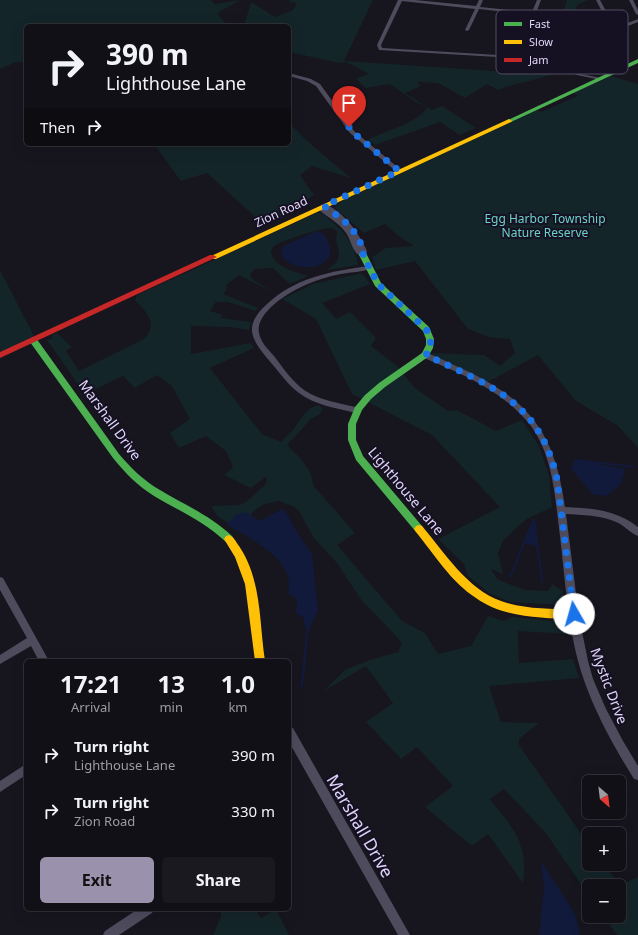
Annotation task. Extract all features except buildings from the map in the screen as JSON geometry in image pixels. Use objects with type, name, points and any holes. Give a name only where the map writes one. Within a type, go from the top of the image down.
[{"type":"street","points":[[400,0],[379,45],[381,49],[496,56]]},
{"type":"street","points":[[403,0],[497,10]]},
{"type":"street","points":[[467,30],[481,0]]},
{"type":"street","points":[[536,10],[539,0]]},
{"type":"street","points":[[598,0],[603,10]]},
{"type":"street","points":[[631,0],[638,14]]},
{"type":"street","points":[[628,24],[638,20]]},
{"type":"street","name":"Zion Road","points":[[628,66],[638,61]]},
{"type":"street","points":[[577,74],[601,79]]},
{"type":"street","name":"Zion Road","points":[[0,355],[611,74]]},
{"type":"street","points":[[291,75],[309,80],[318,85],[352,132],[399,171]]},
{"type":"street","points":[[322,207],[346,228],[352,237],[358,252],[363,255],[378,284],[426,329],[431,345],[426,355]]},
{"type":"street","points":[[356,410],[308,396],[299,390],[263,348],[256,334],[256,327],[258,318],[265,309],[279,296],[290,289],[325,275],[369,268]]},
{"type":"street","name":"Marshall Drive","points":[[33,340],[116,456],[131,473],[156,492],[208,520],[223,532],[236,547],[244,560],[251,581],[260,659]]},
{"type":"street","name":"Lighthouse Lane","points":[[426,355],[368,396],[356,410],[351,434],[354,448],[359,458],[472,590],[485,600],[509,608],[574,614]]},
{"type":"street","name":"Mystic Drive","points":[[426,355],[488,384],[504,395],[534,424],[548,448],[557,479],[574,614],[583,661],[592,687],[612,732],[638,775]]},
{"type":"street","points":[[561,510],[591,511],[611,515],[624,520],[638,532]]},
{"type":"street","points":[[0,581],[43,659]]},
{"type":"street","points":[[0,660],[32,640]]},
{"type":"street","name":"Marshall Drive","points":[[291,736],[404,935]]},
{"type":"street","points":[[0,787],[24,770]]},
{"type":"street","points":[[109,935],[145,911]]},
{"type":"green space","points":[[0,0],[211,0],[214,4],[241,0],[217,13],[226,24],[24,24],[24,62],[16,62],[0,69]]},
{"type":"green space","points":[[290,0],[373,0],[344,61],[496,71],[496,74],[550,75],[498,90],[487,84],[465,98],[438,83],[417,82],[421,86],[405,93],[432,110],[442,106],[476,128],[460,135],[440,122],[375,145],[368,140],[417,118],[427,107],[416,102],[390,84],[365,88],[356,78],[369,74],[346,62],[339,63],[291,52],[291,24],[245,24],[251,2],[275,17],[293,10],[297,3],[289,2]]},
{"type":"green space","points":[[567,0],[588,0],[577,5],[576,10],[564,10]]},
{"type":"green space","name":"Egg Harbor Township Nature Reserve","points":[[611,76],[638,84],[638,448],[618,426],[576,401],[538,355],[486,383],[455,368],[431,353],[484,355],[500,366],[515,353],[510,339],[489,337],[468,329],[415,261],[376,270],[372,257],[386,248],[414,246],[396,234],[385,224],[364,233],[334,207],[347,198],[537,110],[541,112],[578,96],[573,93]]},
{"type":"green space","points":[[291,125],[306,140],[351,178],[312,166],[300,175],[314,195],[281,217],[264,225],[207,173],[181,181],[155,146],[291,146]]},
{"type":"green space","points":[[317,213],[321,213],[328,218],[350,241],[358,265],[327,270],[334,265],[339,256],[336,237],[337,231],[332,228],[311,232],[273,247],[271,252],[276,262],[297,273],[308,276],[290,284],[273,268],[254,269],[250,275],[252,279],[275,293],[239,275],[225,286],[228,287],[223,294],[258,308],[256,311],[228,302],[216,302],[210,311],[223,315],[221,318],[251,322],[249,330],[230,327],[191,326],[191,354],[251,343],[254,348],[210,368],[262,434],[281,442],[292,431],[310,408],[318,405],[323,408],[320,414],[311,419],[287,445],[300,458],[307,468],[313,485],[355,533],[337,545],[402,621],[425,633],[438,654],[471,646],[488,616],[504,621],[512,617],[563,622],[567,626],[568,634],[518,631],[519,663],[573,659],[579,678],[489,686],[501,722],[539,723],[519,739],[519,745],[582,835],[582,871],[609,871],[615,879],[582,879],[582,886],[545,832],[504,789],[490,799],[512,828],[521,847],[524,858],[523,883],[488,834],[472,846],[425,807],[453,786],[417,747],[401,759],[366,722],[393,703],[366,666],[324,691],[346,669],[398,652],[402,644],[362,601],[337,563],[313,537],[299,511],[295,507],[279,501],[265,504],[256,509],[238,528],[218,517],[211,506],[239,505],[246,502],[266,484],[267,476],[251,488],[224,475],[233,467],[226,451],[206,436],[179,448],[170,433],[190,419],[172,386],[157,375],[135,388],[123,376],[85,394],[47,340],[53,338],[51,335],[57,333],[72,347],[66,351],[79,371],[144,339],[148,333],[151,323],[147,313],[135,300],[137,295]]},
{"type":"green space","points":[[0,270],[34,336],[0,352]]},
{"type":"green space","points":[[362,273],[370,284],[322,303],[336,319],[350,312],[376,338],[371,346],[397,366],[415,388],[448,411],[457,410],[496,431],[522,420],[539,446],[549,475],[552,507],[525,520],[503,541],[498,553],[503,574],[491,569],[497,579],[526,590],[548,591],[552,584],[563,591],[564,602],[562,605],[510,602],[489,593],[468,576],[464,564],[438,539],[500,507],[432,435],[352,394],[316,319],[282,299],[313,284]]},
{"type":"green space","points":[[638,877],[638,935],[617,935],[608,923],[626,923],[626,882]]},
{"type":"green space","points":[[221,911],[256,911],[261,918],[273,911],[277,911],[289,935],[213,935],[221,916]]},
{"type":"water","points":[[317,231],[325,235],[329,244],[330,254],[326,261],[319,265],[300,267],[291,264],[284,259],[281,252],[284,246]]},
{"type":"water","points":[[576,460],[625,469],[621,484],[606,496],[594,494],[572,468]]},
{"type":"water","points":[[282,509],[286,512],[298,534],[312,554],[318,610],[307,634],[303,617],[296,613],[297,599],[288,593],[289,581],[285,570],[278,560],[258,543],[226,524],[237,514],[246,512],[260,521]]},
{"type":"water","points":[[534,519],[537,546],[524,543]]},
{"type":"water","points":[[541,861],[575,914],[580,935],[539,935],[544,888]]},
{"type":"waterway","points":[[594,494],[572,468],[576,460],[634,467]]},
{"type":"waterway","points":[[510,577],[534,519],[542,581]]},
{"type":"waterway","points":[[302,686],[307,634]]},
{"type":"traffic: fast","points":[[628,66],[638,61]]},
{"type":"traffic: fast","points":[[509,121],[610,74]]},
{"type":"traffic: fast","points":[[363,255],[378,284],[426,329],[430,339],[430,345],[425,355],[382,385],[368,397],[358,409],[352,424],[352,440],[359,458],[419,529]]},
{"type":"traffic: fast","points":[[33,340],[116,456],[130,472],[157,493],[212,524],[229,539]]},
{"type":"traffic: slow","points":[[213,257],[509,121]]},
{"type":"traffic: slow","points":[[419,529],[448,564],[471,589],[479,595],[501,606],[512,609],[574,614]]},
{"type":"traffic: slow","points":[[229,539],[239,554],[246,569],[250,584],[260,659]]},
{"type":"traffic: jam","points":[[0,355],[213,257]]},
{"type":"route","points":[[349,127],[352,132],[399,171],[324,206],[353,228],[364,251],[363,255],[378,284],[426,329],[431,345],[426,355],[488,384],[504,395],[534,424],[548,448],[557,479],[574,614]]}]
